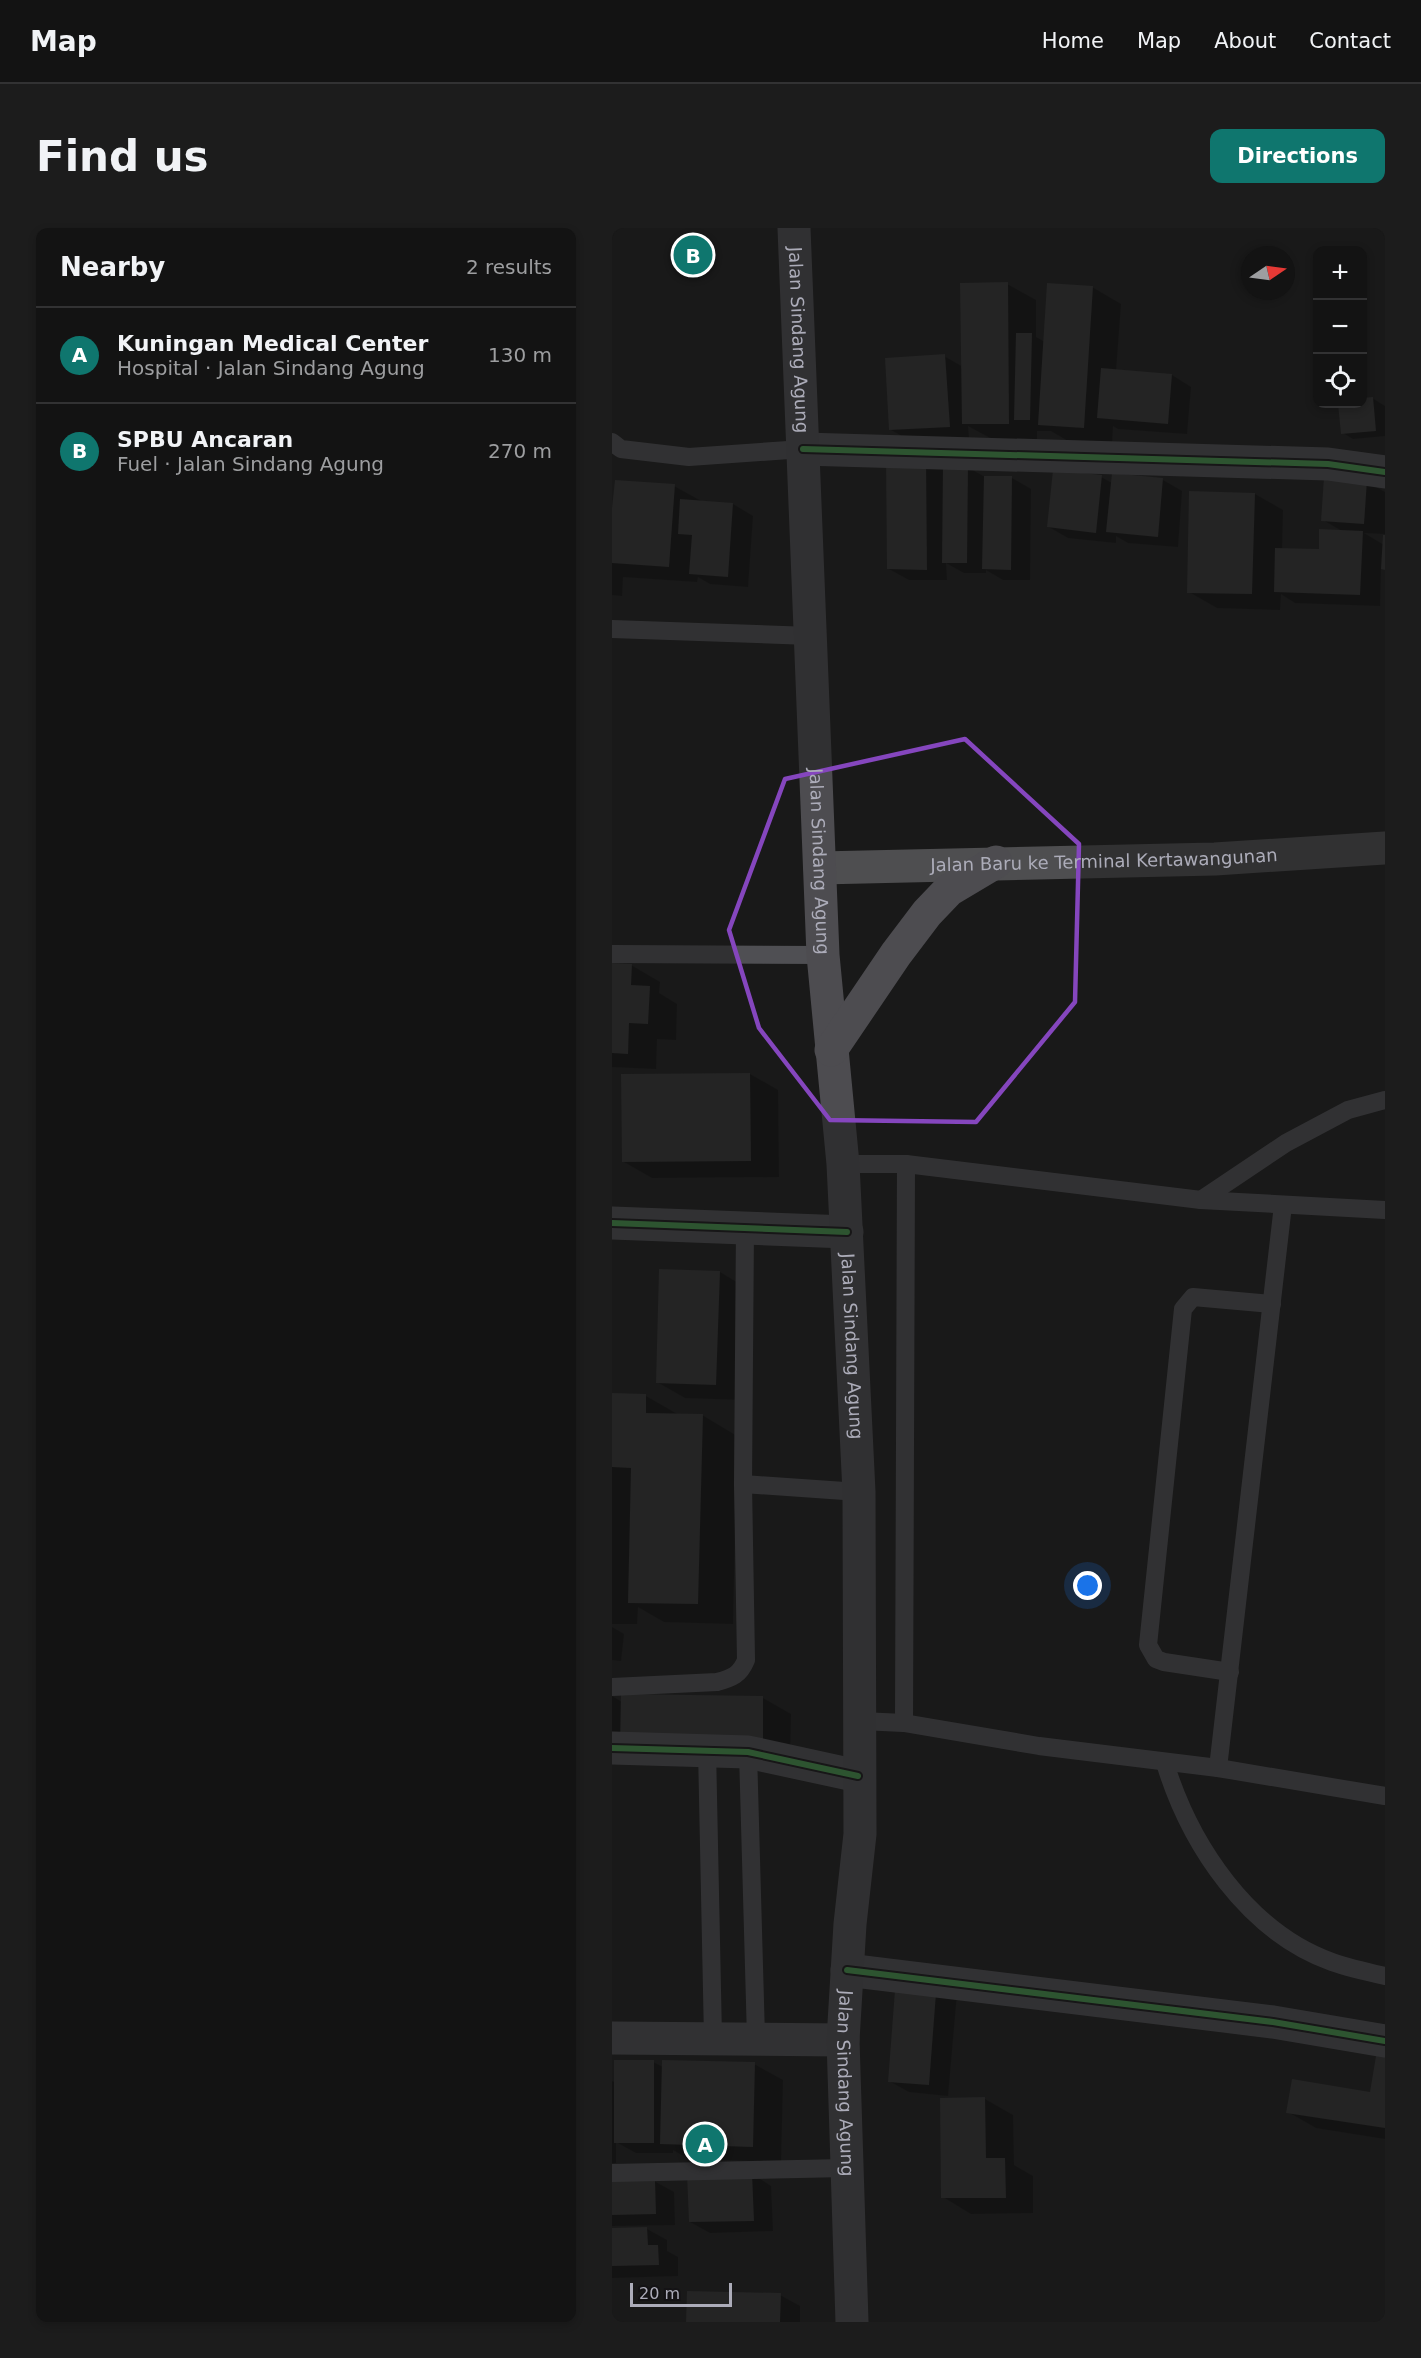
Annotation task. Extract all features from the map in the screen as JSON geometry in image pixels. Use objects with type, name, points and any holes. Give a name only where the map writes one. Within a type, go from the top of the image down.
[{"type":"main road","name":"Jalan Sindang Agung","points":[[794,228],[823,955],[843,1164],[859,1492],[861,1721],[858,1776],[860,1834],[843,2040],[852,2322]]},
{"type":"main road","name":"Jalan Baru ke Terminal Kertawangunan","points":[[820,868],[996,862],[1215,859],[1385,848]]},
{"type":"main road","points":[[831,1050],[896,954],[927,913],[949,890],[996,862]]},
{"type":"street","points":[[803,449],[1328,464],[1385,472]]},
{"type":"street","points":[[612,1223],[847,1232]]},
{"type":"street","points":[[612,1748],[748,1752],[858,1776]]},
{"type":"street","points":[[847,1970],[1273,2022],[1385,2041]]},
{"type":"street","points":[[612,2038],[843,2040]]},
{"type":"lane","points":[[612,442],[621,449],[689,457],[803,449]]},
{"type":"lane","points":[[612,629],[811,636]]},
{"type":"lane","points":[[612,954],[823,955]]},
{"type":"lane","points":[[1201,1200],[1286,1143],[1348,1110],[1385,1100]]},
{"type":"lane","points":[[843,1164],[906,1164],[1201,1200],[1385,1210]]},
{"type":"lane","points":[[904,1723],[906,1164]]},
{"type":"lane","points":[[1218,1768],[1283,1205]]},
{"type":"lane","points":[[612,1687],[717,1682],[732,1678],[742,1671],[746,1660],[743,1484],[744,1227]]},
{"type":"lane","points":[[1230,1672],[1164,1662],[1156,1659],[1148,1646],[1183,1309],[1193,1297],[1272,1304]]},
{"type":"lane","points":[[743,1484],[859,1492]]},
{"type":"lane","points":[[861,1721],[904,1723],[1039,1746],[1218,1768],[1385,1796]]},
{"type":"lane","points":[[707,1749],[713,2038]]},
{"type":"lane","points":[[748,1752],[756,2038]]},
{"type":"lane","points":[[1165,1763],[1173,1789],[1215,1868],[1238,1896],[1281,1935],[1330,1961],[1385,1976]]},
{"type":"lane","points":[[612,2173],[846,2168]]},
{"type":"highlighted area","points":[[965,739],[1079,844],[1075,1002],[976,1122],[830,1120],[759,1028],[729,930],[785,779]]},
{"type":"building","points":[[1008,282],[1009,424],[962,424],[960,283]]},
{"type":"building","points":[[1047,283],[1093,286],[1084,428],[1038,425]]},
{"type":"building","points":[[1016,333],[1032,333],[1030,420],[1014,420]]},
{"type":"building","points":[[945,354],[950,427],[889,430],[885,358]]},
{"type":"building","points":[[1101,368],[1172,374],[1168,424],[1097,418]]},
{"type":"building","points":[[1373,397],[1376,431],[1341,434],[1338,408],[1367,408],[1367,398]]},
{"type":"building","points":[[886,458],[926,458],[927,570],[887,569]]},
{"type":"building","points":[[943,465],[968,465],[967,563],[942,563]]},
{"type":"building","points":[[1053,470],[1102,475],[1096,533],[1047,527]]},
{"type":"building","points":[[1112,473],[1163,478],[1158,537],[1106,532]]},
{"type":"building","points":[[984,476],[1012,476],[1011,570],[982,569]]},
{"type":"building","points":[[1324,477],[1367,480],[1364,524],[1321,521]]},
{"type":"building","points":[[615,480],[675,484],[669,567],[612,563],[612,508]]},
{"type":"building","points":[[1189,491],[1255,493],[1252,594],[1187,593]]},
{"type":"building","points":[[680,499],[733,503],[728,577],[689,574],[692,535],[678,534]]},
{"type":"building","points":[[1319,529],[1363,531],[1360,595],[1274,592],[1275,548],[1319,549]]},
{"type":"building","points":[[1383,535],[1385,535],[1385,570],[1381,569]]},
{"type":"building","points":[[612,963],[632,964],[631,985],[650,986],[648,1024],[629,1023],[628,1054],[612,1053]]},
{"type":"building","points":[[750,1073],[751,1161],[622,1162],[621,1074]]},
{"type":"building","points":[[659,1269],[720,1271],[716,1385],[656,1383]]},
{"type":"building","points":[[612,1393],[646,1394],[646,1413],[703,1414],[698,1604],[628,1603],[631,1468],[612,1467]]},
{"type":"building","points":[[621,1694],[763,1696],[763,1748],[620,1747]]},
{"type":"building","points":[[896,1977],[937,1980],[929,2085],[888,2082]]},
{"type":"building","points":[[1378,2044],[1385,2046],[1385,2128],[1286,2113],[1292,2079],[1370,2092]]},
{"type":"building","points":[[614,2060],[654,2060],[654,2143],[614,2143]]},
{"type":"building","points":[[662,2060],[755,2062],[753,2147],[660,2144]]},
{"type":"building","points":[[985,2097],[986,2158],[1005,2158],[1006,2198],[941,2198],[940,2098]]},
{"type":"building","points":[[752,2173],[754,2221],[689,2222],[687,2174]]},
{"type":"building","points":[[612,2179],[655,2180],[656,2214],[612,2215]]},
{"type":"building","points":[[647,2227],[648,2245],[658,2245],[659,2265],[612,2266],[612,2228]]},
{"type":"building","points":[[687,2291],[781,2293],[780,2322],[686,2322]]},
{"type":"cycle path","points":[[803,449],[1328,464],[1385,472]]},
{"type":"cycle path","points":[[612,1223],[847,1232]]},
{"type":"cycle path","points":[[612,1748],[748,1752],[858,1776]]},
{"type":"cycle path","points":[[847,1970],[1273,2022],[1385,2041]]},
{"type":"place","name":"SPBU Ancaran","points":[[693,255]]},
{"type":"place","name":"Kuningan Medical Center","points":[[705,2144]]}]
